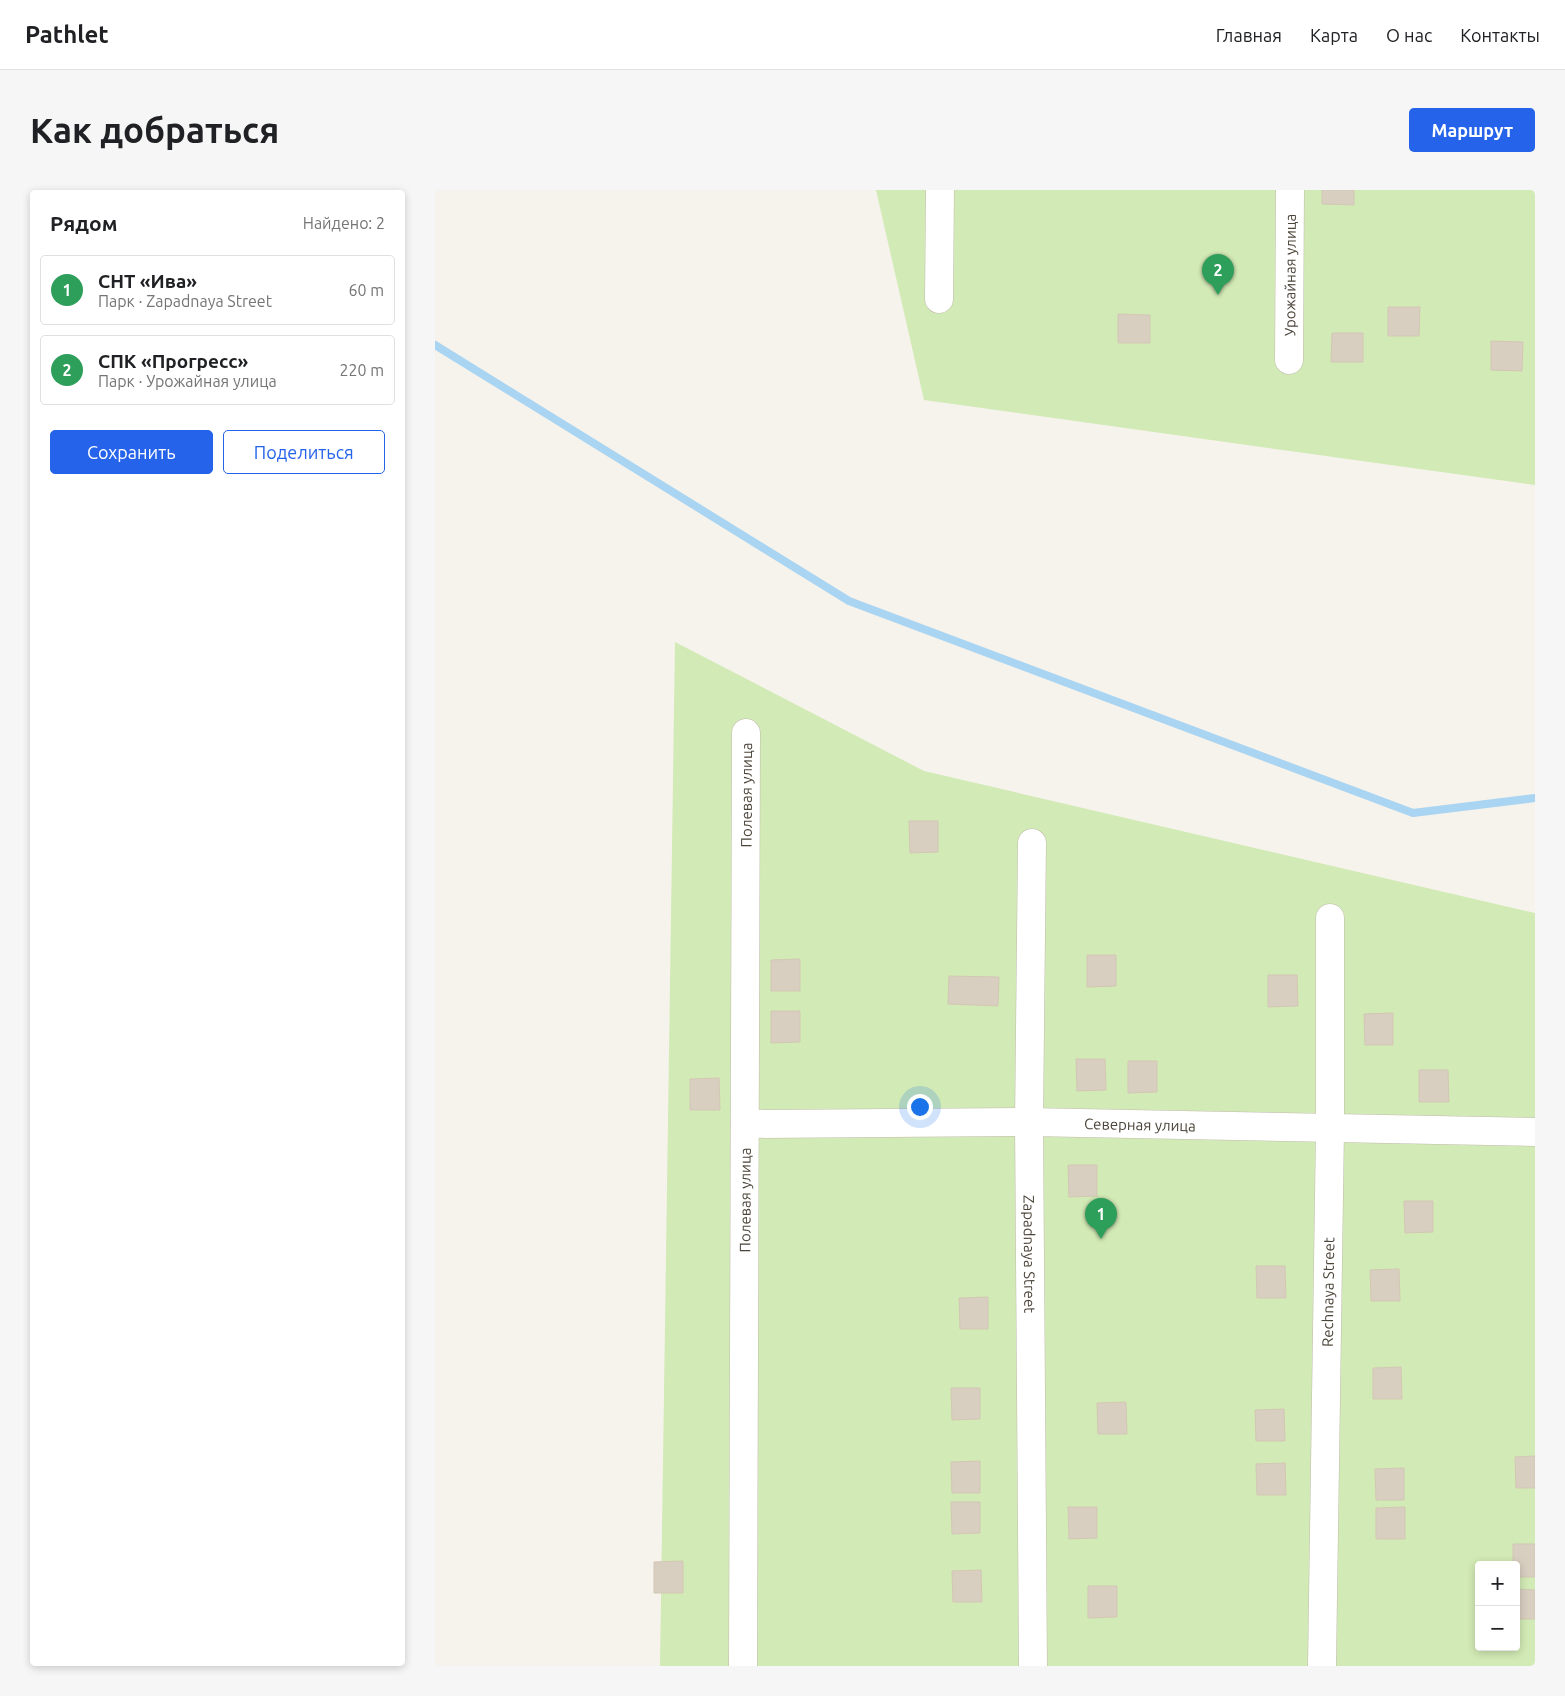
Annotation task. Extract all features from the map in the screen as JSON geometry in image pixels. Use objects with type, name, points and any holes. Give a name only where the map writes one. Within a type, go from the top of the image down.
[{"type":"street","points":[[939,299],[940,190]]},
{"type":"street","name":"Урожайная улица","points":[[1289,360],[1290,190]]},
{"type":"street","name":"Полевая улица","points":[[743,1666],[746,733]]},
{"type":"street","name":"Zapadnaya Street","points":[[1032,843],[1029,1122],[1033,1666]]},
{"type":"street","name":"Rechnaya Street","points":[[1322,1666],[1330,1129],[1330,918]]},
{"type":"street","name":"Северная улица","points":[[745,1124],[1029,1122],[1535,1132]]},
{"type":"green space","points":[[876,190],[1535,190],[1535,485],[924,400]]},
{"type":"green space","points":[[675,642],[924,771],[1535,913],[1535,1666],[660,1666]]},
{"type":"building","points":[[1322,190],[1354,190],[1354,205],[1322,204]]},
{"type":"building","points":[[1388,307],[1420,307],[1419,336],[1388,336]]},
{"type":"building","points":[[1118,314],[1150,315],[1150,343],[1118,343]]},
{"type":"building","points":[[1332,333],[1363,333],[1363,362],[1331,362]]},
{"type":"building","points":[[1491,341],[1523,342],[1522,371],[1491,370]]},
{"type":"building","points":[[909,821],[938,821],[938,852],[910,853]]},
{"type":"building","points":[[1087,955],[1116,955],[1116,986],[1087,987]]},
{"type":"building","points":[[800,959],[800,991],[771,991],[771,960]]},
{"type":"building","points":[[1268,975],[1297,975],[1298,1006],[1268,1007]]},
{"type":"building","points":[[949,976],[999,977],[998,1006],[948,1004]]},
{"type":"building","points":[[771,1011],[800,1011],[800,1042],[771,1043]]},
{"type":"building","points":[[1393,1013],[1393,1045],[1365,1045],[1364,1014]]},
{"type":"building","points":[[1076,1059],[1105,1059],[1106,1090],[1077,1091]]},
{"type":"building","points":[[1128,1061],[1157,1061],[1157,1092],[1128,1093]]},
{"type":"building","points":[[1419,1070],[1448,1070],[1449,1102],[1419,1102]]},
{"type":"building","points":[[719,1078],[720,1110],[690,1110],[690,1079]]},
{"type":"building","points":[[1068,1165],[1097,1165],[1097,1196],[1069,1197]]},
{"type":"building","points":[[1404,1201],[1433,1201],[1433,1232],[1405,1233]]},
{"type":"building","points":[[1256,1266],[1285,1266],[1286,1298],[1257,1298]]},
{"type":"building","points":[[1399,1269],[1400,1301],[1371,1301],[1370,1270]]},
{"type":"building","points":[[988,1297],[988,1329],[960,1329],[959,1298]]},
{"type":"building","points":[[1401,1367],[1402,1399],[1373,1399],[1373,1368]]},
{"type":"building","points":[[951,1388],[980,1388],[980,1419],[952,1420]]},
{"type":"building","points":[[1126,1402],[1127,1434],[1098,1434],[1097,1403]]},
{"type":"building","points":[[1284,1409],[1285,1441],[1256,1441],[1255,1410]]},
{"type":"building","points":[[1535,1456],[1535,1488],[1516,1488],[1515,1457]]},
{"type":"building","points":[[980,1461],[980,1493],[952,1493],[951,1462]]},
{"type":"building","points":[[1285,1463],[1286,1495],[1257,1495],[1256,1464]]},
{"type":"building","points":[[1404,1468],[1404,1500],[1376,1500],[1375,1469]]},
{"type":"building","points":[[951,1502],[980,1502],[980,1533],[952,1534]]},
{"type":"building","points":[[1068,1507],[1097,1507],[1097,1538],[1069,1539]]},
{"type":"building","points":[[1405,1507],[1405,1539],[1376,1539],[1376,1508]]},
{"type":"building","points":[[1513,1544],[1535,1544],[1535,1577],[1520,1577],[1520,1561],[1513,1561]]},
{"type":"building","points":[[683,1561],[683,1593],[654,1593],[654,1562]]},
{"type":"building","points":[[981,1570],[982,1602],[953,1602],[952,1571]]},
{"type":"building","points":[[1088,1586],[1117,1586],[1117,1617],[1088,1618]]},
{"type":"building","points":[[1520,1589],[1535,1590],[1535,1619],[1520,1619]]},
{"type":"waterway","points":[[435,345],[849,601],[1413,813],[1535,798]]},
{"type":"place","name":"СПК «Прогресс»","points":[[1218,295]]},
{"type":"place","name":"СНТ «Ива»","points":[[1101,1239]]}]
